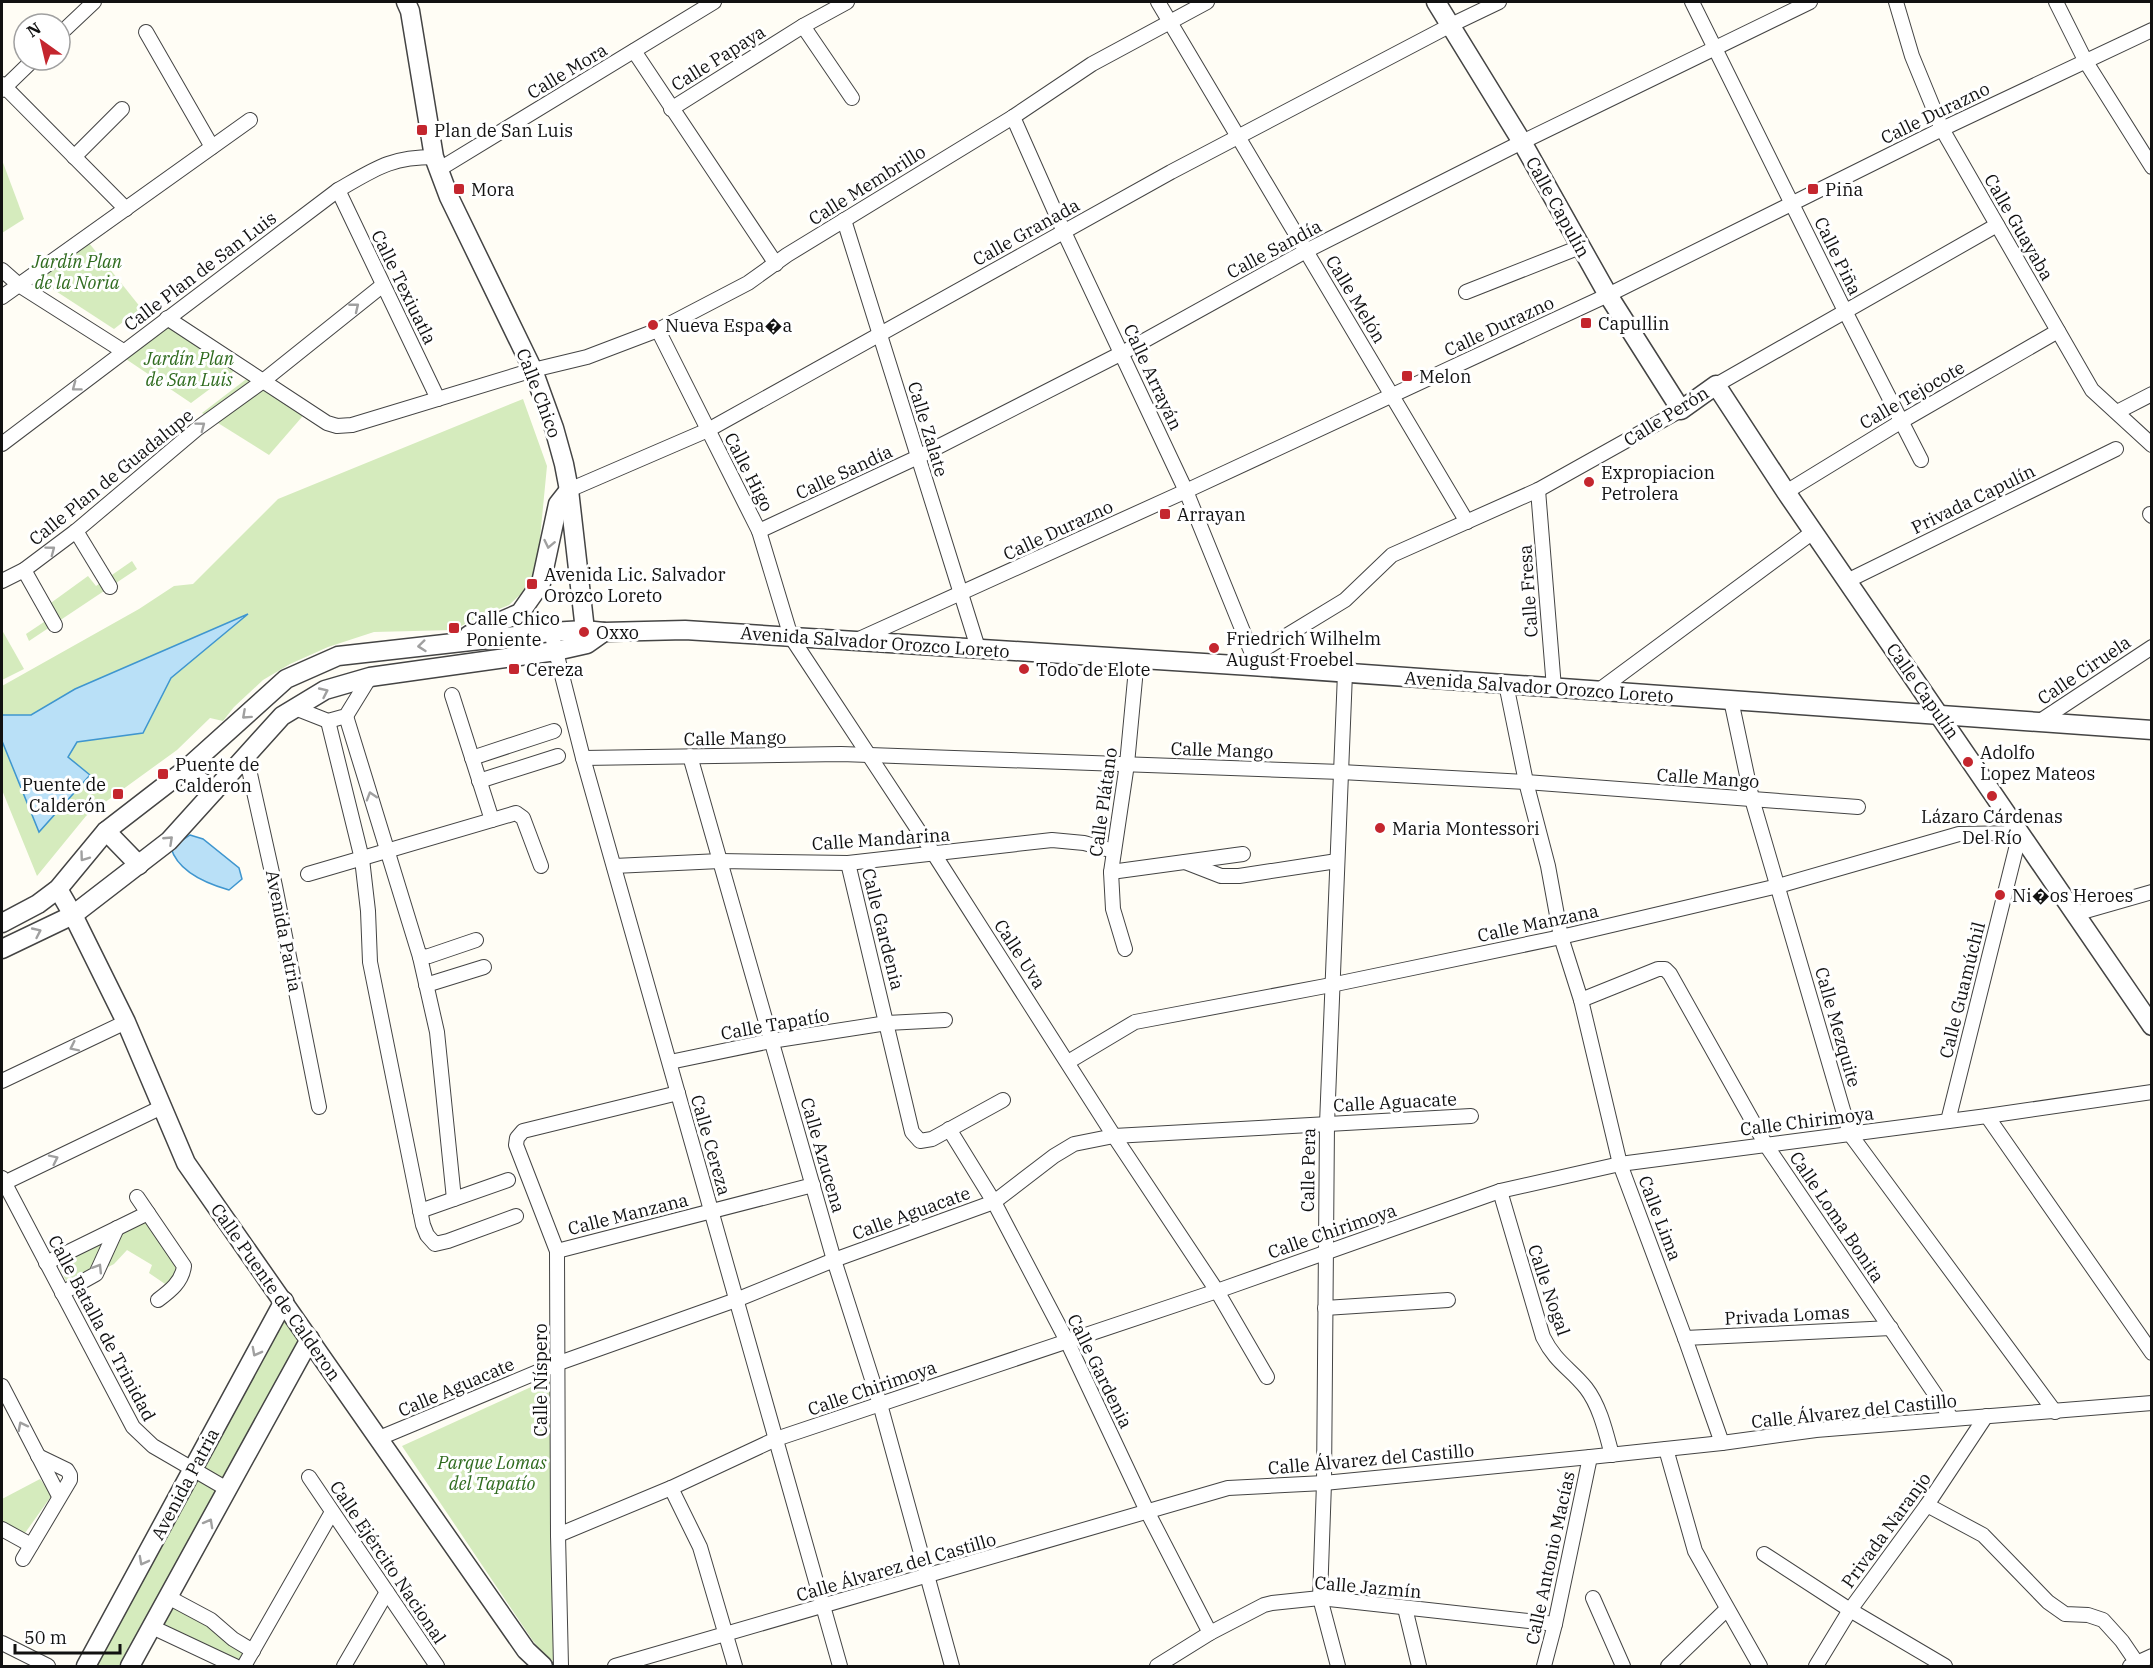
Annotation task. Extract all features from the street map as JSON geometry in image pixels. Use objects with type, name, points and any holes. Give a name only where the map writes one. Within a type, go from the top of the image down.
[{"type":"street","points":[[72,23],[94,2]]},
{"type":"street","name":"Calle Chico","points":[[406,2],[410,11],[436,164],[449,197],[533,370],[564,464],[569,490],[585,637]]},
{"type":"street","name":"Calle Mora","points":[[436,164],[634,51],[714,2]]},
{"type":"street","name":"Calle Papaya","points":[[671,109],[803,26],[847,2]]},
{"type":"street","name":"Calle Melón","points":[[1158,2],[1467,522]]},
{"type":"street","name":"Calle Membrillo","points":[[167,318],[327,423],[338,426],[352,425],[533,370],[587,357],[658,330],[748,283],[844,220],[1013,117],[1092,64],[1207,2]]},
{"type":"street","name":"Calle Capulín","points":[[1437,2],[1521,142],[1608,295],[1681,410]]},
{"type":"street","name":"Calle Granada","points":[[569,490],[708,430],[1239,137],[1450,25],[1499,2]]},
{"type":"street","name":"Calle Piña","points":[[1692,2],[1921,460]]},
{"type":"street","name":"Calle Sandía","points":[[759,531],[918,457],[1122,353],[1306,251],[1521,142],[1810,2]]},
{"type":"street","name":"Calle Guayaba","points":[[1896,2],[1912,56],[1942,129],[2058,331],[2092,390],[2151,445]]},
{"type":"street","points":[[2056,2],[2086,62],[2151,167]]},
{"type":"street","points":[[803,26],[852,98]]},
{"type":"street","name":"Calle Durazno","points":[[855,640],[1186,491],[1608,295],[1942,129],[2151,30]]},
{"type":"street","points":[[146,32],[212,147]]},
{"type":"street","points":[[634,51],[776,264]]},
{"type":"street","points":[[19,72],[2,87],[126,209]]},
{"type":"street","points":[[74,157],[122,109]]},
{"type":"street","name":"Calle Arrayán","points":[[1013,117],[1064,232],[1186,491],[1252,661]]},
{"type":"street","points":[[2,297],[250,120]]},
{"type":"street","name":"Calle Plan de San Luis","points":[[2,444],[338,190],[378,167],[399,159],[436,164]]},
{"type":"street","name":"Calle Texiuatla","points":[[338,190],[438,399]]},
{"type":"street","name":"Calle Zalate","points":[[844,220],[978,648]]},
{"type":"street","name":"Calle Perón","points":[[1252,661],[1345,600],[1392,555],[1538,490],[1681,410],[1716,385],[1845,310],[1997,225]]},
{"type":"street","points":[[1466,292],[1580,247]]},
{"type":"street","points":[[2,270],[19,285],[123,351]]},
{"type":"street","name":"Calle Plan de Guadalupe","points":[[2,581],[24,570],[75,531],[198,428],[263,381],[383,285]]},
{"type":"street","name":"Calle Higo","points":[[658,330],[759,531],[791,637]]},
{"type":"street","name":"Calle Tejocote","points":[[1786,492],[1902,421],[2058,331]]},
{"type":"street","name":"Calle Capulín","points":[[1716,385],[1813,532],[2151,1026]]},
{"type":"street","points":[[2117,412],[2151,394]]},
{"type":"street","name":"Privada Capulín","points":[[1847,581],[2116,449]]},
{"type":"street","points":[[452,643],[520,613],[541,583],[558,504],[569,490]]},
{"type":"street","name":"Calle Fresa","points":[[1538,490],[1554,688]]},
{"type":"street","points":[[75,531],[110,587]]},
{"type":"street","points":[[1598,691],[1813,532]]},
{"type":"street","points":[[24,570],[55,625]]},
{"type":"street","name":"Avenida Salvador Orozco Loreto","points":[[585,637],[604,632],[685,630],[1137,658],[1252,661],[1345,673],[2151,730]]},
{"type":"street","points":[[2,922],[38,904],[58,888],[106,831],[185,770],[286,679],[338,656],[551,632],[585,637]]},
{"type":"street","name":"Calle Cereza","points":[[551,632],[583,758],[840,1666]]},
{"type":"street","points":[[2,949],[73,915],[169,841],[282,716],[325,690],[370,677],[556,651],[585,637]]},
{"type":"street","name":"Calle Uva","points":[[791,637],[1217,1291],[1267,1377]]},
{"type":"street","name":"Calle Ciruela","points":[[2037,723],[2151,647]]},
{"type":"street","name":"Calle Plátano","points":[[1125,949],[1113,909],[1111,872],[1127,764],[1137,658]]},
{"type":"street","name":"Calle Pera","points":[[1338,1666],[1320,1599],[1324,1483],[1327,1124],[1345,673]]},
{"type":"street","points":[[295,708],[328,721],[346,716],[370,677]]},
{"type":"street","name":"Calle Lima","points":[[1506,684],[1526,782],[1548,866],[1561,937],[1581,1000],[1620,1164],[1722,1443]]},
{"type":"street","points":[[452,695],[492,820]]},
{"type":"street","name":"Calle Mezquite","points":[[1731,700],[1752,799],[1850,1134],[2055,1412]]},
{"type":"street","points":[[346,716],[420,957],[436,1032],[454,1199]]},
{"type":"street","points":[[328,721],[362,859],[368,911],[370,962],[420,1211],[427,1235],[435,1244],[516,1215]]},
{"type":"street","points":[[472,758],[554,731]]},
{"type":"street","name":"Calle Mango","points":[[583,758],[868,755],[1341,772],[1526,782],[1858,807]]},
{"type":"street","name":"Avenida Patria","points":[[246,756],[275,886],[319,1107]]},
{"type":"street","points":[[479,781],[558,756]]},
{"type":"street","name":"Calle Azucena","points":[[690,756],[834,1260],[880,1404],[952,1666]]},
{"type":"street","points":[[185,770],[214,791]]},
{"type":"street","points":[[308,874],[512,813],[520,815],[541,866]]},
{"type":"street","points":[[106,831],[139,865]]},
{"type":"street","name":"Calle Manzana","points":[[1068,1062],[1135,1022],[1331,985],[1561,937],[1778,886],[1959,834],[2020,833]]},
{"type":"street","name":"Calle Guamúchil","points":[[1948,1121],[2020,833]]},
{"type":"street","name":"Calle Mandarina","points":[[614,866],[720,861],[848,863],[1052,840],[1083,843],[1114,850]]},
{"type":"street","points":[[1111,872],[1243,854]]},
{"type":"street","points":[[1185,862],[1221,876],[1239,876],[1337,861]]},
{"type":"street","name":"Calle Gardenia","points":[[848,863],[912,1132],[920,1141],[932,1138],[949,1129],[994,1202],[1067,1341],[1147,1511],[1210,1633]]},
{"type":"street","name":"Calle Puente de Calderon","points":[[58,888],[126,1022],[186,1163],[526,1650],[543,1666]]},
{"type":"street","points":[[2075,914],[2151,892]]},
{"type":"street","points":[[420,957],[476,940]]},
{"type":"street","points":[[426,985],[484,968]]},
{"type":"street","name":"Calle Loma Bonita","points":[[1581,1000],[1658,969],[1665,969],[1670,974],[1766,1145],[1952,1419]]},
{"type":"street","name":"Calle Tapatío","points":[[670,1062],[771,1041],[887,1023],[945,1020]]},
{"type":"street","points":[[2,1081],[126,1022]]},
{"type":"street","name":"Calle Chirimoya","points":[[558,1535],[670,1488],[776,1439],[1217,1291],[1500,1191],[1620,1164],[2151,1092]]},
{"type":"street","name":"Calle Níspero","points":[[561,1666],[557,1251],[516,1145],[517,1138],[523,1131],[678,1093]]},
{"type":"street","points":[[949,1129],[1003,1100]]},
{"type":"street","points":[[2,1182],[162,1107]]},
{"type":"street","name":"Calle Aguacate","points":[[377,1439],[559,1363],[736,1300],[834,1260],[994,1202],[1054,1156],[1074,1144],[1114,1136],[1471,1116]]},
{"type":"street","points":[[1987,1116],[2151,1353]]},
{"type":"street","points":[[420,1211],[508,1180]]},
{"type":"street","name":"Calle Batalla de Trinidad","points":[[2,1182],[133,1427],[153,1446],[227,1489]]},
{"type":"street","name":"Calle Manzana","points":[[557,1251],[813,1185]]},
{"type":"street","name":"Calle Nogal","points":[[1500,1191],[1543,1337],[1551,1353],[1587,1389],[1601,1418],[1612,1455]]},
{"type":"street","points":[[137,1197],[184,1266],[175,1287],[158,1299]]},
{"type":"street","points":[[46,1263],[148,1213]]},
{"type":"street","points":[[62,1293],[96,1274],[117,1228]]},
{"type":"street","points":[[1325,1308],[1448,1300]]},
{"type":"street","name":"Avenida Patria","points":[[86,1666],[284,1301]]},
{"type":"street","name":"Privada Lomas","points":[[1685,1338],[1891,1328]]},
{"type":"street","points":[[130,1666],[310,1339]]},
{"type":"street","points":[[2,1386],[59,1496]]},
{"type":"street","name":"Calle Álvarez del Castillo","points":[[620,1666],[1228,1488],[1324,1483],[1612,1455],[1816,1430],[2151,1403]]},
{"type":"street","name":"Privada Naranjo","points":[[1816,1666],[1850,1610],[1927,1505],[1986,1416]]},
{"type":"street","points":[[1666,1449],[1695,1551],[1760,1666]]},
{"type":"street","points":[[23,1559],[70,1480],[67,1470],[38,1456]]},
{"type":"street","name":"Calle Antonio Macías","points":[[1544,1666],[1590,1457]]},
{"type":"street","name":"Calle Ejército Nacional","points":[[309,1477],[437,1666]]},
{"type":"street","points":[[670,1488],[700,1547],[735,1666]]},
{"type":"street","points":[[1927,1505],[1983,1535],[2048,1602],[2065,1614],[2088,1615],[2103,1620],[2122,1641],[2135,1665],[2151,1656]]},
{"type":"street","points":[[244,1666],[332,1512]]},
{"type":"street","points":[[2,1529],[31,1545]]},
{"type":"street","points":[[1764,1554],[1850,1610],[1944,1666]]},
{"type":"street","points":[[344,1666],[387,1592]]},
{"type":"street","points":[[168,1597],[211,1620],[233,1639],[253,1651]]},
{"type":"street","points":[[1593,1598],[1623,1666]]},
{"type":"street","name":"Calle Jazmín","points":[[1157,1666],[1210,1633],[1272,1602],[1320,1599],[1555,1624]]},
{"type":"street","points":[[1405,1608],[1419,1666]]},
{"type":"street","points":[[1668,1666],[1727,1609]]},
{"type":"street","points":[[152,1627],[235,1666]]},
{"type":"street","points":[[2,1643],[48,1666]]},
{"type":"green space","points":[[2,160],[24,219],[2,233]]},
{"type":"green space","name":"Jardín Plan de la Noria","points":[[81,233],[141,308],[114,329],[25,271]]},
{"type":"green space","name":"Jardín Plan de San Luis","points":[[158,316],[238,368],[191,403],[114,351],[123,351]]},
{"type":"green space","points":[[249,377],[308,410],[269,455],[202,413]]},
{"type":"green space","points":[[523,399],[547,466],[537,569],[524,591],[509,605],[454,630],[374,632],[328,647],[290,664],[263,680],[234,707],[223,721],[210,718],[177,750],[86,816],[37,876],[2,790],[2,686],[139,609],[174,586],[193,584],[278,499]]},
{"type":"green space","points":[[132,561],[137,569],[29,641],[26,634],[53,616],[48,605],[88,576],[96,586]]},
{"type":"green space","points":[[2,630],[24,669],[2,680]]},
{"type":"green space","points":[[146,1219],[179,1267],[168,1286],[149,1273],[152,1265],[127,1250],[114,1264],[69,1287],[56,1261]]},
{"type":"green space","points":[[281,1306],[310,1339],[226,1483],[195,1465]]},
{"type":"green space","name":"Parque Lomas del Tapatío","points":[[553,1377],[557,1664],[546,1656],[533,1641],[402,1446]]},
{"type":"green space","points":[[191,1473],[227,1489],[126,1666],[86,1666]]},
{"type":"green space","points":[[40,1479],[52,1495],[25,1533],[2,1521],[2,1499]]},
{"type":"green space","points":[[168,1597],[253,1651],[244,1666],[152,1627]]},
{"type":"water","points":[[248,614],[171,678],[143,733],[77,742],[68,757],[90,775],[39,832],[2,741],[2,715],[31,715],[75,689]]},
{"type":"water","points":[[190,835],[203,839],[239,868],[242,879],[229,890],[203,880],[187,870],[180,864],[171,848]]},
{"type":"place","name":"Plan de San Luis","points":[[422,130]]},
{"type":"place","name":"Mora","points":[[459,189]]},
{"type":"place","name":"Piña","points":[[1813,189]]},
{"type":"place","name":"Capullin","points":[[1586,323]]},
{"type":"place","name":"Nueva Espa�a","points":[[653,325]]},
{"type":"place","name":"Melon","points":[[1407,376]]},
{"type":"place","name":"Expropiacion Petrolera","points":[[1589,482]]},
{"type":"place","name":"Arrayan","points":[[1165,514]]},
{"type":"place","name":"Avenida Lic. Salvador Orozco Loreto","points":[[532,584]]},
{"type":"place","name":"Calle Chico Poniente","points":[[454,628]]},
{"type":"place","name":"Oxxo","points":[[584,632]]},
{"type":"place","name":"Friedrich Wilhelm August Froebel","points":[[1214,648]]},
{"type":"place","name":"Cereza","points":[[514,669]]},
{"type":"place","name":"Todo de Elote","points":[[1024,669]]},
{"type":"place","name":"Adolfo Lopez Mateos","points":[[1968,762]]},
{"type":"place","name":"Puente de Calderon","points":[[163,774]]},
{"type":"place","name":"Puente de Calderón","points":[[118,794]]},
{"type":"place","name":"Lázaro Cárdenas Del Río","points":[[1992,796]]},
{"type":"place","name":"Maria Montessori","points":[[1380,828]]},
{"type":"place","name":"Ni�os Heroes","points":[[2000,895]]}]
